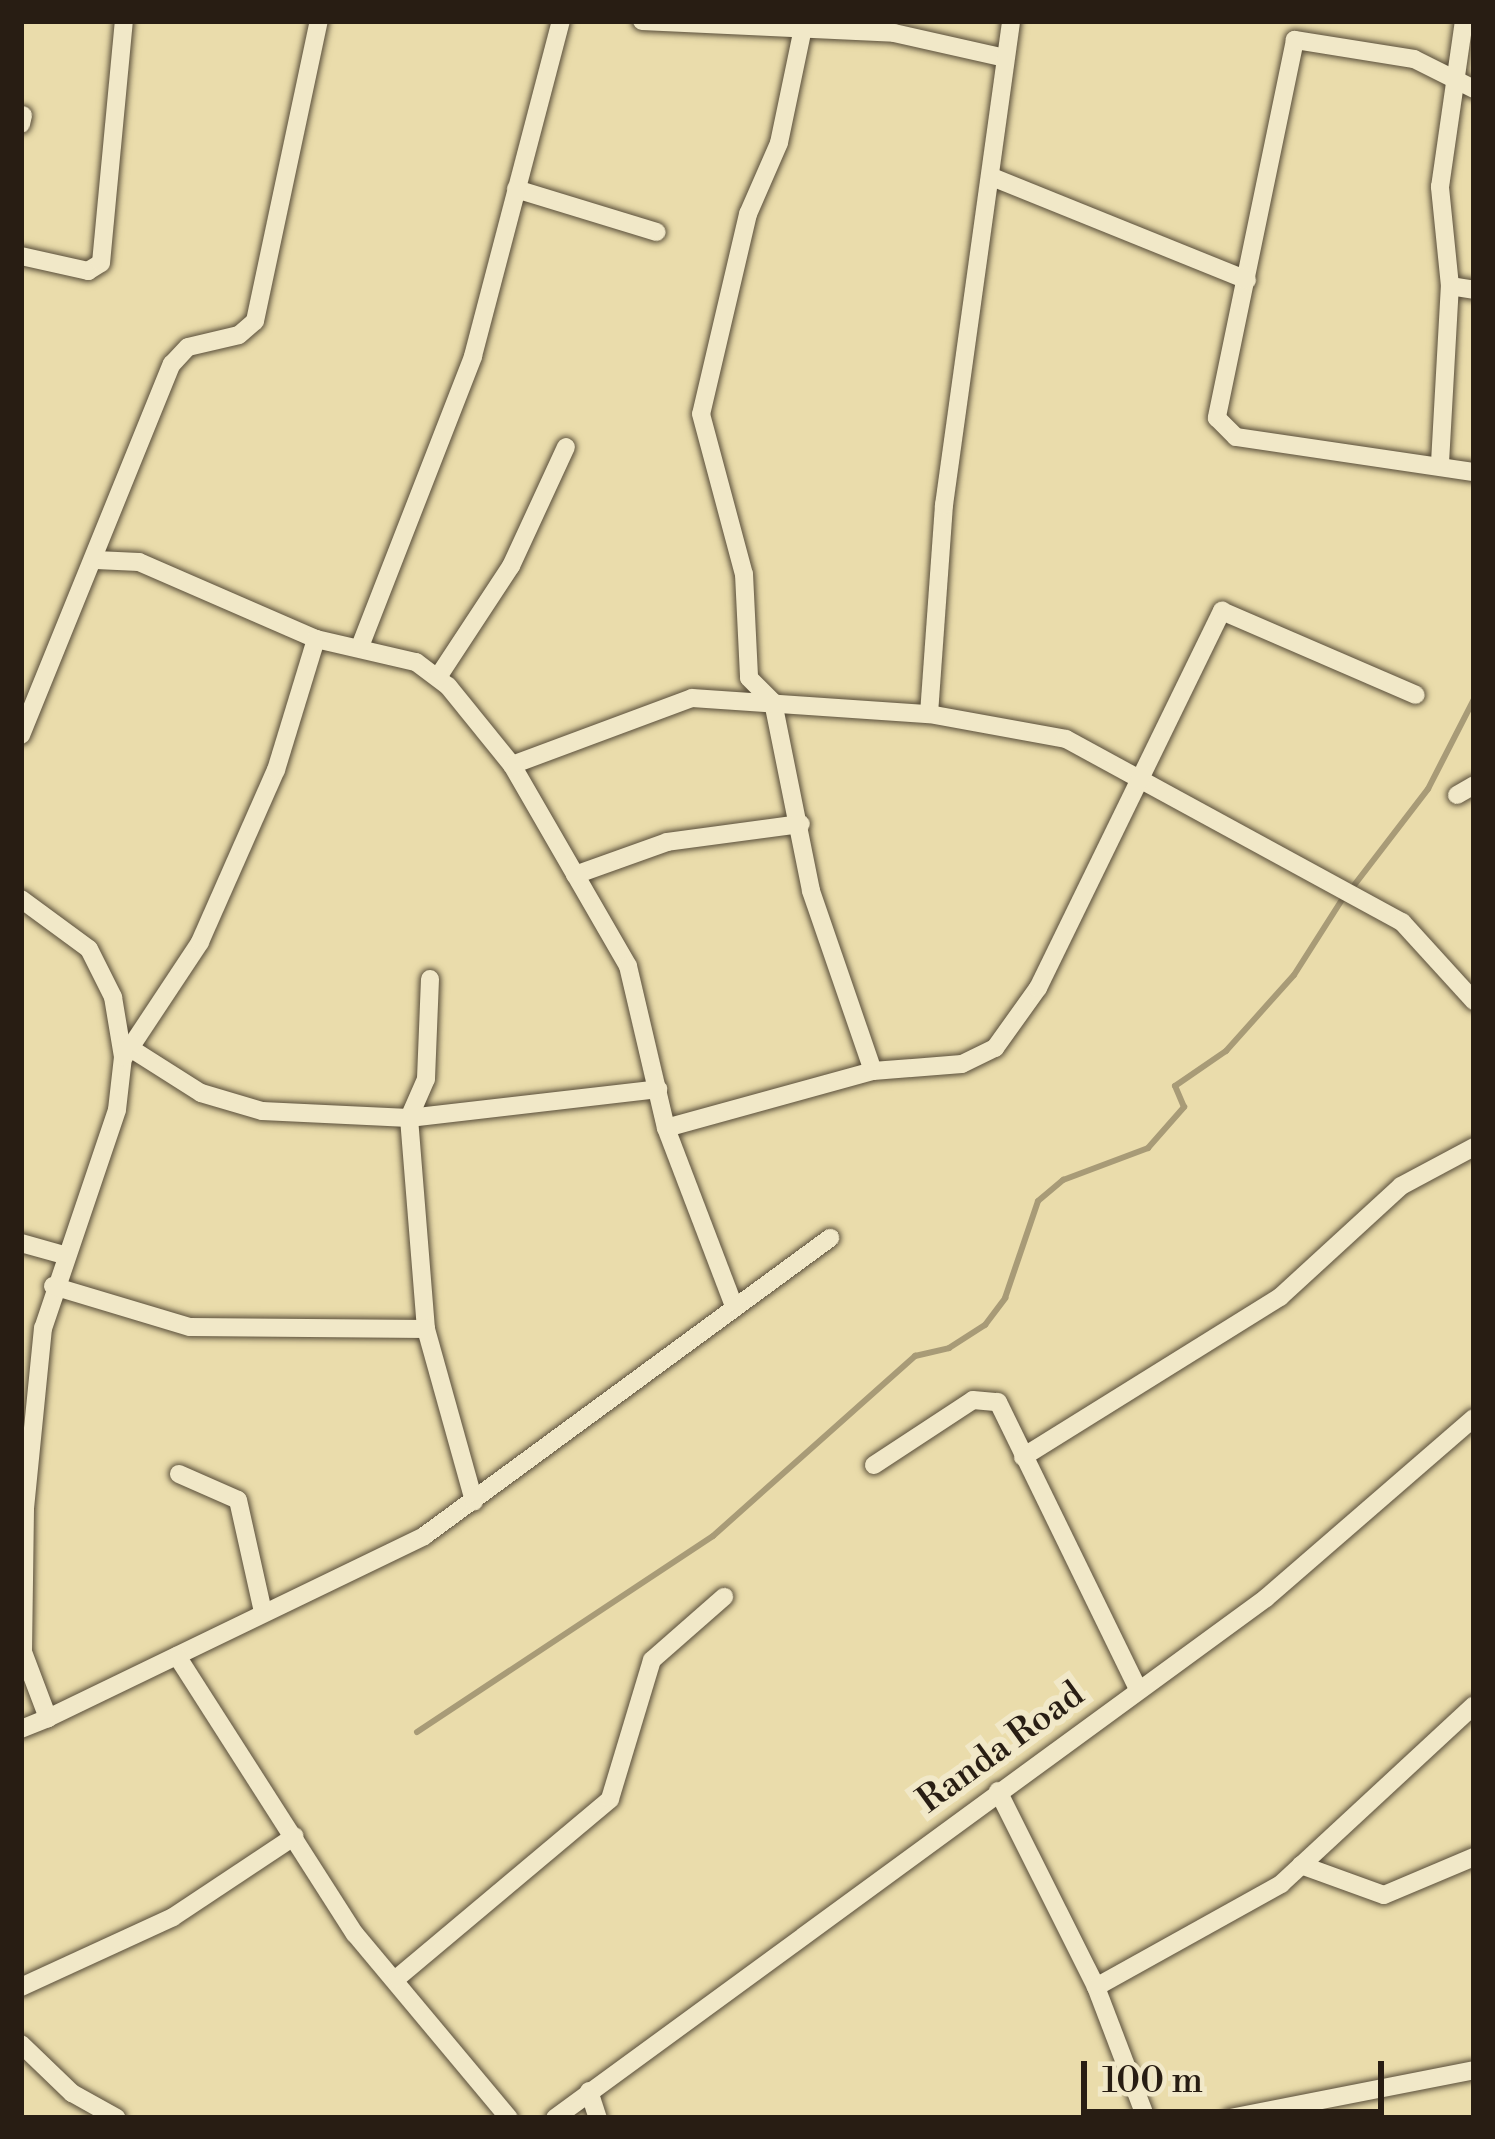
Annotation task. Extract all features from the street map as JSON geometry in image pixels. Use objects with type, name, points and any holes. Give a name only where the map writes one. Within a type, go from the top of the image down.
[{"type":"street","points":[[21,256],[88,271],[101,263],[124,21]]},
{"type":"street","points":[[21,735],[172,364],[188,346],[239,335],[255,321],[319,21]]},
{"type":"street","points":[[361,644],[473,356],[561,21]]},
{"type":"street","points":[[642,21],[895,27],[1005,58]]},
{"type":"street","points":[[929,714],[944,505],[1011,21]]},
{"type":"street","points":[[1440,463],[1450,286],[1440,187],[1465,21]]},
{"type":"street","points":[[802,28],[779,142],[748,214],[701,414],[744,574],[749,679],[773,702],[812,890],[873,1071]]},
{"type":"street","points":[[1474,89],[1414,59],[1294,31],[1217,418],[1224,430],[1474,472]]},
{"type":"street","points":[[992,177],[1247,280]]},
{"type":"street","points":[[516,190],[657,232]]},
{"type":"street","points":[[1450,286],[1474,290]]},
{"type":"street","points":[[438,677],[511,566],[566,447]]},
{"type":"street","points":[[96,560],[139,562],[316,639],[361,644],[438,677],[512,765],[628,966],[666,1128],[733,1303]]},
{"type":"street","points":[[666,1128],[873,1071],[962,1064],[994,1048],[1038,988],[1222,611],[1416,695]]},
{"type":"street","points":[[48,1718],[23,1652],[30,1373],[53,1286],[117,1110],[127,1053],[200,943],[276,770],[316,639]]},
{"type":"street","points":[[512,765],[669,702],[773,702],[929,714],[1066,739],[1402,922],[1474,1001]]},
{"type":"street","points":[[575,875],[667,842],[801,824]]},
{"type":"street","points":[[21,899],[89,949],[113,997],[127,1053],[202,1093],[240,1106],[410,1118],[658,1089]]},
{"type":"street","points":[[430,980],[426,1079],[410,1118],[426,1329],[474,1501]]},
{"type":"street","points":[[1023,1457],[1280,1297],[1401,1186],[1474,1147]]},
{"type":"street","points":[[21,1729],[424,1536],[733,1303],[830,1238]]},
{"type":"street","points":[[21,1243],[64,1256]]},
{"type":"street","points":[[53,1286],[190,1327],[426,1329]]},
{"type":"street","points":[[874,1465],[987,1396],[998,1402],[1138,1689]]},
{"type":"street","name":"Randa Road","points":[[555,2118],[1266,1598],[1474,1418]]},
{"type":"street","points":[[179,1474],[238,1500],[263,1612]]},
{"type":"street","points":[[397,1978],[610,1799],[652,1660],[724,1597]]},
{"type":"street","points":[[177,1656],[355,1934],[397,1978],[509,2118]]},
{"type":"street","points":[[1096,1987],[1301,1865],[1474,1705]]},
{"type":"street","points":[[998,1791],[1096,1987],[1146,2118]]},
{"type":"street","points":[[21,1988],[173,1917],[295,1836]]},
{"type":"street","points":[[1301,1865],[1384,1895],[1474,1857]]},
{"type":"street","points":[[21,2044],[71,2093],[117,2118]]},
{"type":"street","points":[[1230,2118],[1474,2070]]},
{"type":"street","points":[[589,2091],[598,2118]]},
{"type":"waterway","points":[[1352,888],[1428,789],[1474,699]]},
{"type":"waterway","points":[[417,1732],[713,1536],[915,1356],[949,1348],[985,1325],[1005,1298],[1038,1201],[1063,1180],[1148,1148],[1184,1107],[1175,1086],[1226,1051],[1294,975],[1343,898]]}]
